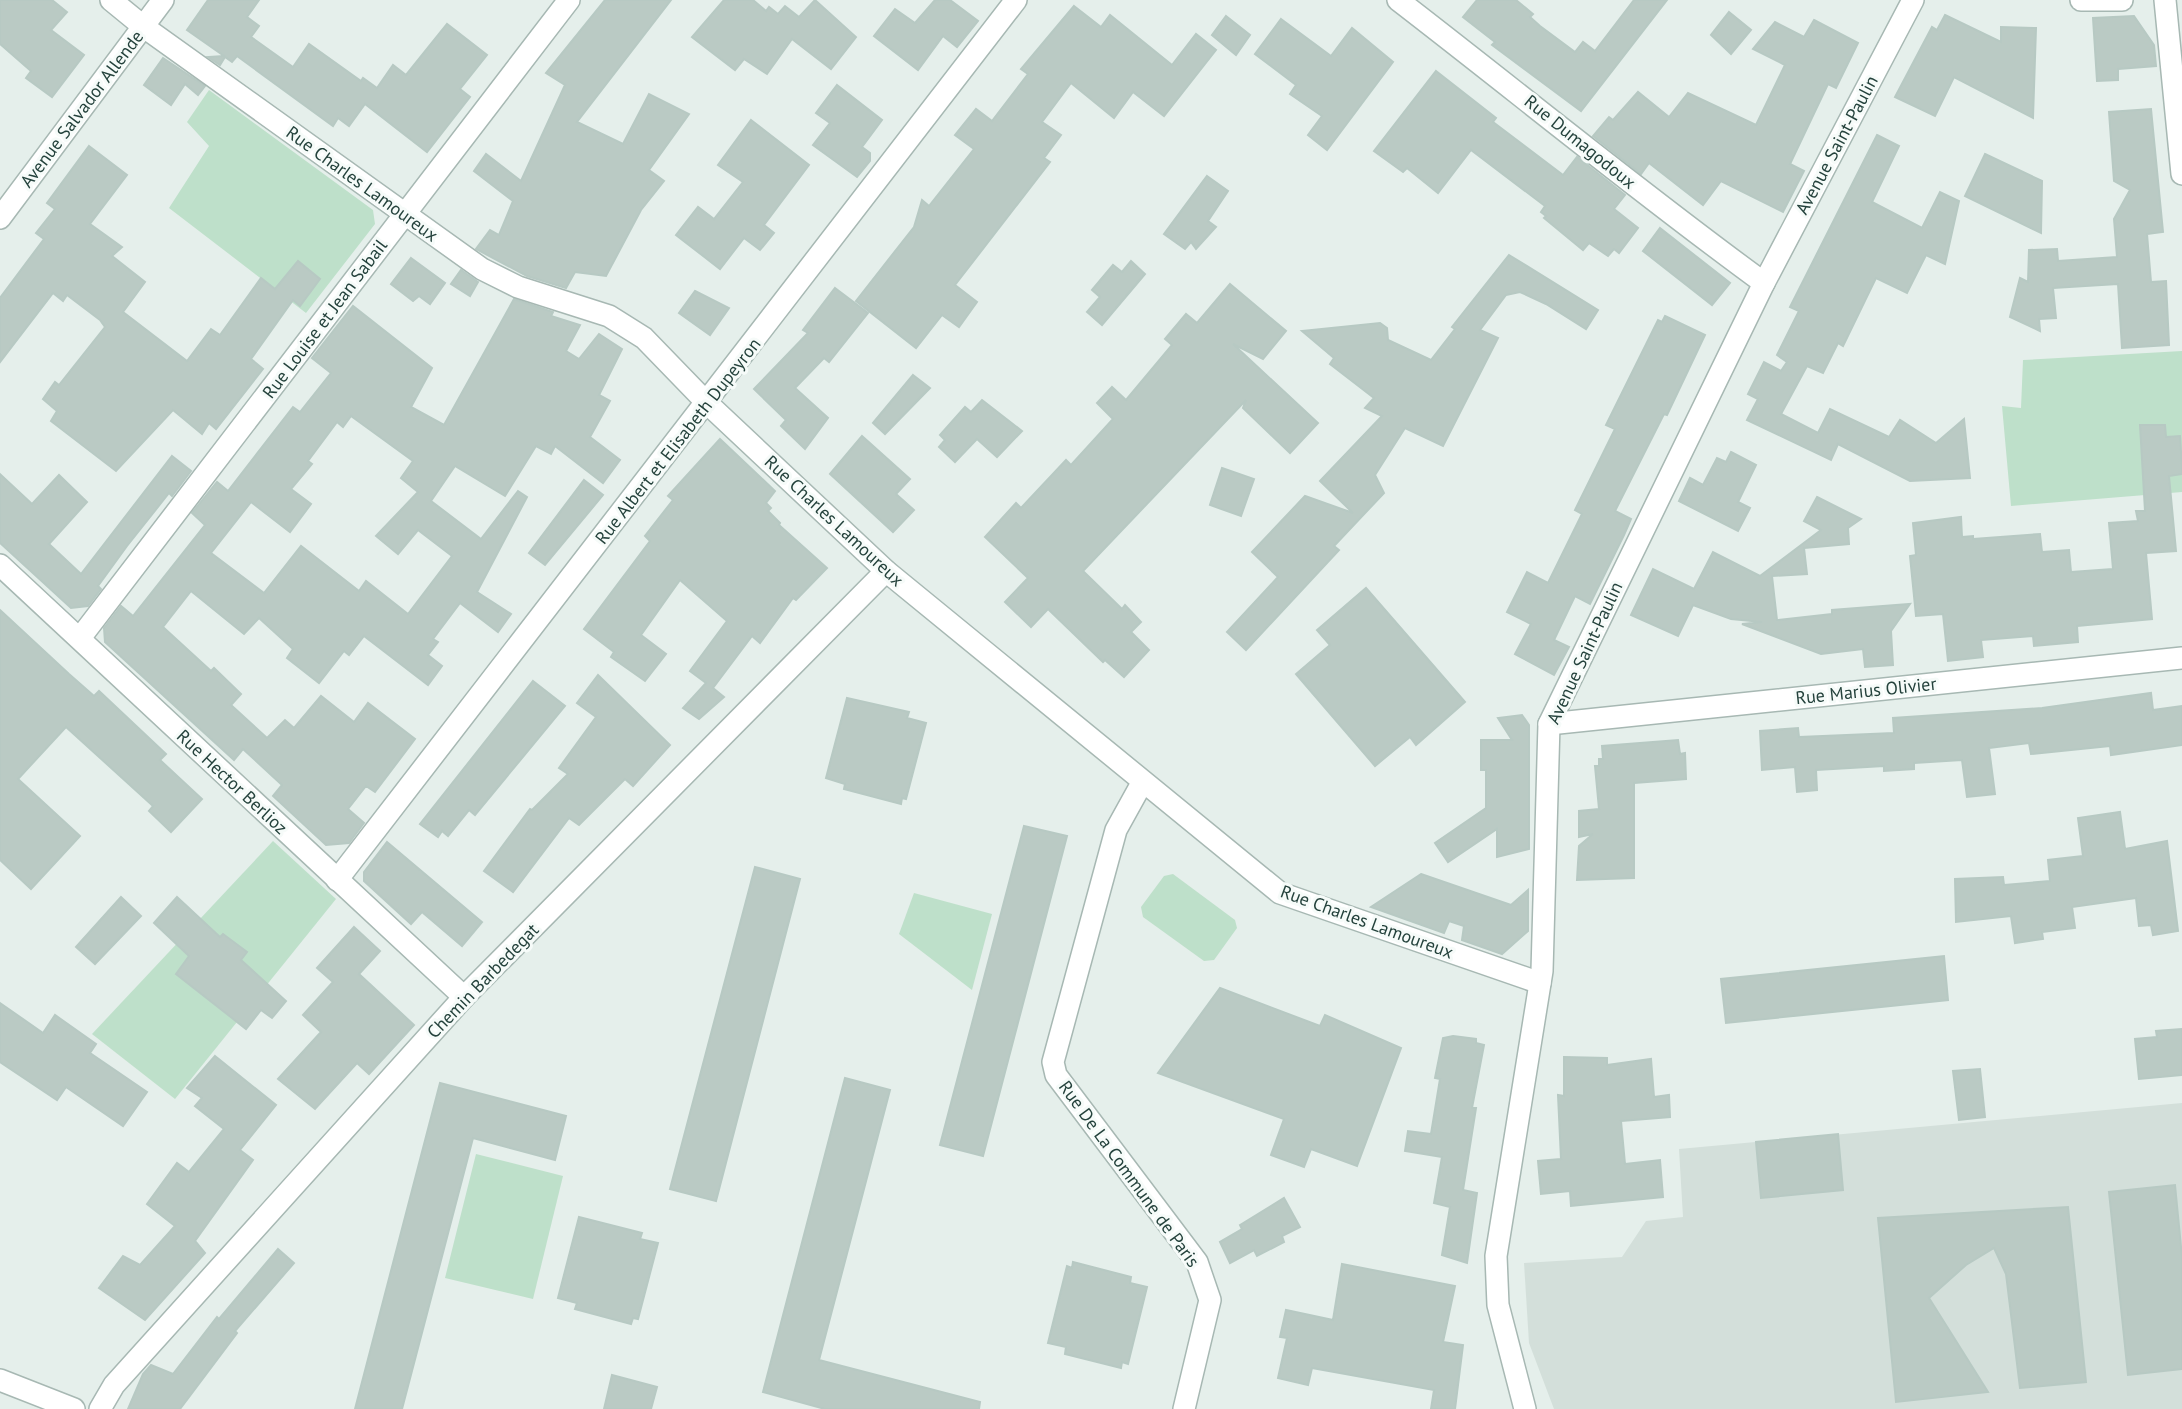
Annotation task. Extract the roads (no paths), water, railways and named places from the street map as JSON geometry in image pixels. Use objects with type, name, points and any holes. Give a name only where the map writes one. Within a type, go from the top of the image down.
[{"type":"street","name":"Rue Charles Lamoureux","points":[[111,0],[144,27],[482,269],[506,281],[610,316],[643,338],[708,404],[886,571],[1142,783],[1280,893],[1540,984]]},
{"type":"street","name":"Avenue Salvador Allende","points":[[0,218],[163,0]]},
{"type":"street","name":"Rue Louise et Jean Sabail","points":[[80,638],[569,0]]},
{"type":"street","name":"Rue Albert et Elisabeth Dupeyron","points":[[337,880],[708,404],[1016,0]]},
{"type":"street","name":"Rue Dumagodoux","points":[[1398,0],[1572,133],[1666,212],[1764,284]]},
{"type":"street","name":"Avenue Saint-Paulin","points":[[1525,1409],[1498,1306],[1496,1256],[1540,984],[1544,943],[1549,724],[1764,284],[1913,0]]},
{"type":"street","points":[[2081,0],[2112,0]]},
{"type":"street","points":[[2165,0],[2182,174]]},
{"type":"street","name":"Rue Hector Berlioz","points":[[0,565],[464,997]]},
{"type":"street","name":"Chemin Barbedegat","points":[[100,1409],[114,1385],[464,997],[886,571]]},
{"type":"street","name":"Rue Marius Olivier","points":[[1549,724],[2182,658]]},
{"type":"street","name":"Rue De La Commune de Paris","points":[[1142,783],[1116,830],[1053,1062],[1056,1075],[1197,1262],[1207,1283],[1210,1300],[1184,1409]]},
{"type":"street","points":[[0,1380],[74,1409]]}]
